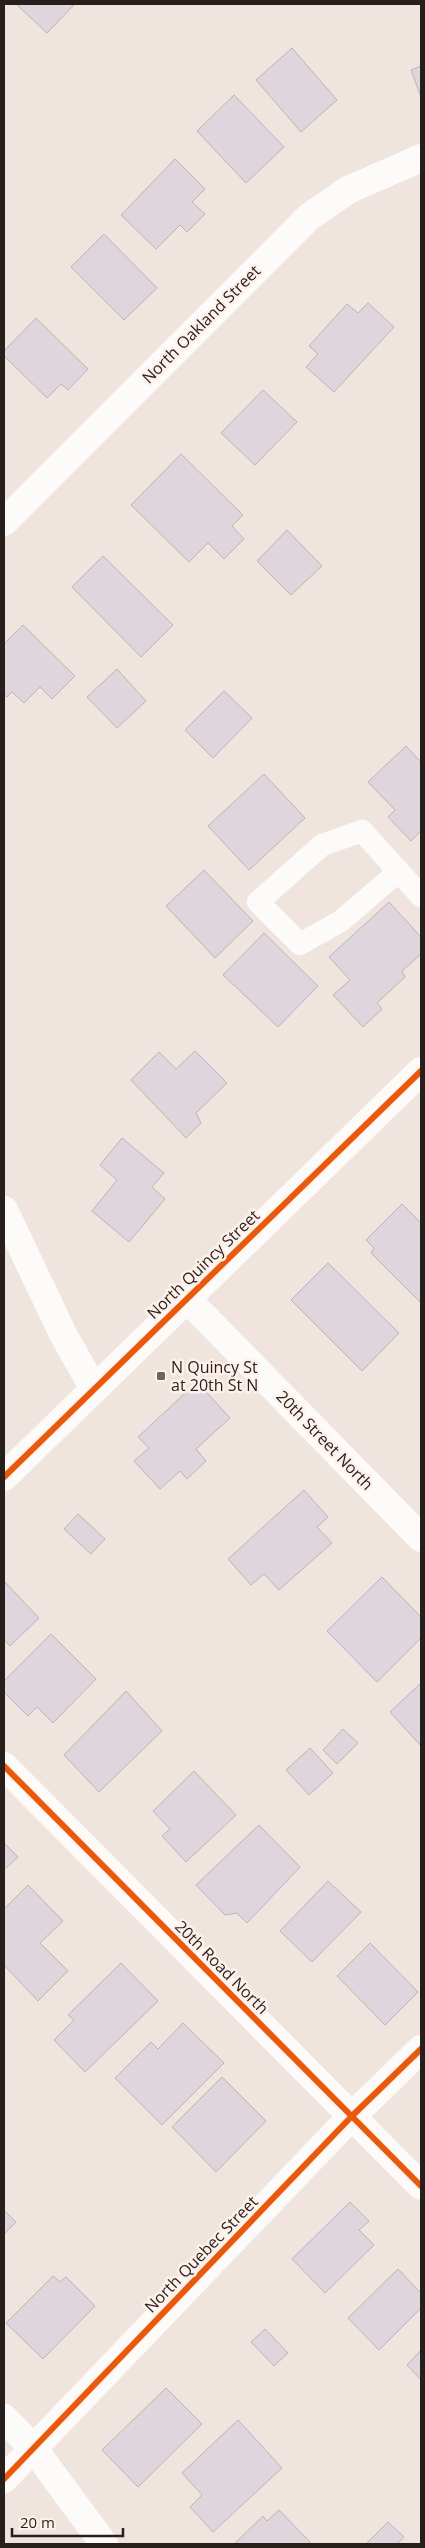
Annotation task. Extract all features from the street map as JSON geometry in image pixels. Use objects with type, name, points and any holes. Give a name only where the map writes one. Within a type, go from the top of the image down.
[{"type":"street","name":"North Oakland Street","points":[[4,522],[309,217],[348,190],[421,158]]},
{"type":"street","name":"North Quincy Street","points":[[4,1477],[421,1071]]},
{"type":"street","points":[[4,1210],[63,1334],[94,1389]]},
{"type":"street","name":"20th Street North","points":[[187,1299],[421,1538]]},
{"type":"street","name":"20th Road North","points":[[4,1766],[421,2186]]},
{"type":"street","name":"North Quebec Street","points":[[4,2479],[352,2117],[421,2049]]},
{"type":"street","points":[[4,2418],[34,2449],[104,2544]]},
{"type":"lane","points":[[399,871],[341,921],[300,944],[258,902],[322,845],[362,831],[399,871],[421,896]]},
{"type":"building","points":[[16,4],[75,4],[47,33]]},
{"type":"building","points":[[292,48],[337,100],[301,132],[256,80]]},
{"type":"building","points":[[421,66],[421,97],[411,70]]},
{"type":"building","points":[[234,95],[284,147],[246,183],[197,131]]},
{"type":"building","points":[[175,159],[205,189],[192,202],[205,214],[187,232],[180,225],[156,249],[121,215]]},
{"type":"building","points":[[104,234],[157,288],[124,320],[71,267]]},
{"type":"building","points":[[368,303],[394,327],[334,392],[306,367],[318,354],[309,346],[347,304],[358,313]]},
{"type":"building","points":[[36,318],[88,369],[68,390],[61,384],[47,398],[4,356],[4,351]]},
{"type":"building","points":[[263,390],[297,422],[255,465],[221,433]]},
{"type":"building","points":[[181,454],[243,515],[232,526],[244,539],[224,559],[208,543],[189,562],[131,505]]},
{"type":"building","points":[[287,530],[322,566],[291,595],[257,561]]},
{"type":"building","points":[[103,556],[173,625],[141,657],[72,587]]},
{"type":"building","points":[[23,625],[75,676],[52,699],[40,687],[24,703],[12,692],[7,697],[4,694],[4,644]]},
{"type":"building","points":[[117,669],[146,701],[117,728],[87,697]]},
{"type":"building","points":[[224,691],[252,718],[213,758],[185,730]]},
{"type":"building","points":[[406,746],[421,762],[421,831],[411,841],[388,817],[395,810],[368,782]]},
{"type":"building","points":[[264,774],[305,818],[249,870],[208,826]]},
{"type":"building","points":[[204,870],[253,921],[215,958],[166,906]]},
{"type":"building","points":[[389,902],[421,937],[421,954],[402,971],[405,977],[377,1003],[382,1009],[363,1027],[333,995],[350,980],[329,957]]},
{"type":"building","points":[[264,933],[318,986],[278,1027],[223,975]]},
{"type":"building","points":[[195,1051],[227,1083],[196,1113],[201,1123],[186,1138],[131,1080],[159,1052],[176,1069]]},
{"type":"building","points":[[122,1138],[164,1173],[152,1187],[165,1199],[129,1242],[92,1211],[117,1180],[100,1165]]},
{"type":"building","points":[[402,1204],[421,1223],[421,1303],[371,1253],[374,1248],[366,1240]]},
{"type":"building","points":[[328,1263],[399,1333],[362,1371],[291,1300]]},
{"type":"building","points":[[197,1382],[230,1418],[196,1449],[206,1461],[187,1479],[180,1471],[160,1489],[134,1461],[149,1448],[138,1437]]},
{"type":"building","points":[[304,1490],[328,1517],[317,1527],[332,1543],[279,1590],[264,1574],[251,1585],[228,1559]]},
{"type":"building","points":[[78,1514],[105,1539],[91,1554],[64,1529]]},
{"type":"building","points":[[382,1577],[421,1617],[421,1638],[377,1682],[327,1631]]},
{"type":"building","points":[[4,1581],[39,1618],[10,1646],[4,1640]]},
{"type":"building","points":[[51,1634],[96,1679],[53,1723],[37,1707],[28,1716],[4,1692],[4,1681]]},
{"type":"building","points":[[421,1683],[421,1746],[390,1712]]},
{"type":"building","points":[[126,1691],[162,1731],[99,1792],[64,1755]]},
{"type":"building","points":[[343,1729],[358,1743],[337,1764],[323,1750]]},
{"type":"building","points":[[310,1748],[333,1773],[309,1795],[286,1770]]},
{"type":"building","points":[[194,1771],[236,1815],[186,1862],[162,1836],[170,1829],[153,1811]]},
{"type":"building","points":[[259,1825],[300,1867],[247,1923],[237,1913],[225,1915],[196,1885]]},
{"type":"building","points":[[4,1843],[18,1857],[4,1870]]},
{"type":"building","points":[[328,1881],[361,1912],[312,1962],[280,1931]]},
{"type":"building","points":[[28,1885],[63,1921],[40,1943],[68,1971],[38,2001],[4,1965],[4,1909]]},
{"type":"building","points":[[370,1943],[418,1992],[385,2025],[337,1976]]},
{"type":"building","points":[[121,1963],[158,2001],[85,2072],[54,2040],[74,2020],[68,2015]]},
{"type":"building","points":[[183,2023],[224,2063],[162,2125],[115,2078],[151,2042],[158,2049]]},
{"type":"building","points":[[222,2077],[266,2121],[216,2172],[172,2127]]},
{"type":"building","points":[[350,2202],[369,2221],[359,2230],[374,2245],[325,2293],[292,2259]]},
{"type":"building","points":[[4,2210],[16,2222],[4,2234]]},
{"type":"building","points":[[398,2269],[421,2293],[421,2308],[379,2350],[348,2318]]},
{"type":"building","points":[[53,2276],[60,2282],[66,2277],[95,2306],[43,2359],[6,2323]]},
{"type":"building","points":[[265,2329],[288,2353],[274,2366],[251,2342]]},
{"type":"building","points":[[421,2350],[421,2380],[407,2365]]},
{"type":"building","points":[[166,2388],[202,2424],[138,2487],[102,2450]]},
{"type":"building","points":[[238,2420],[282,2468],[213,2532],[190,2507],[202,2495],[182,2473]]},
{"type":"building","points":[[279,2510],[312,2544],[234,2544],[263,2516],[267,2521]]},
{"type":"building","points":[[388,2522],[404,2537],[397,2544],[366,2544]]},
{"type":"cycle path","points":[[4,1477],[421,1071]]},
{"type":"cycle path","points":[[4,1766],[421,2186]]},
{"type":"cycle path","points":[[4,2479],[351,2117],[421,2049]]},
{"type":"place","name":"N Quincy St at 20th St N","points":[[161,1376]]}]
